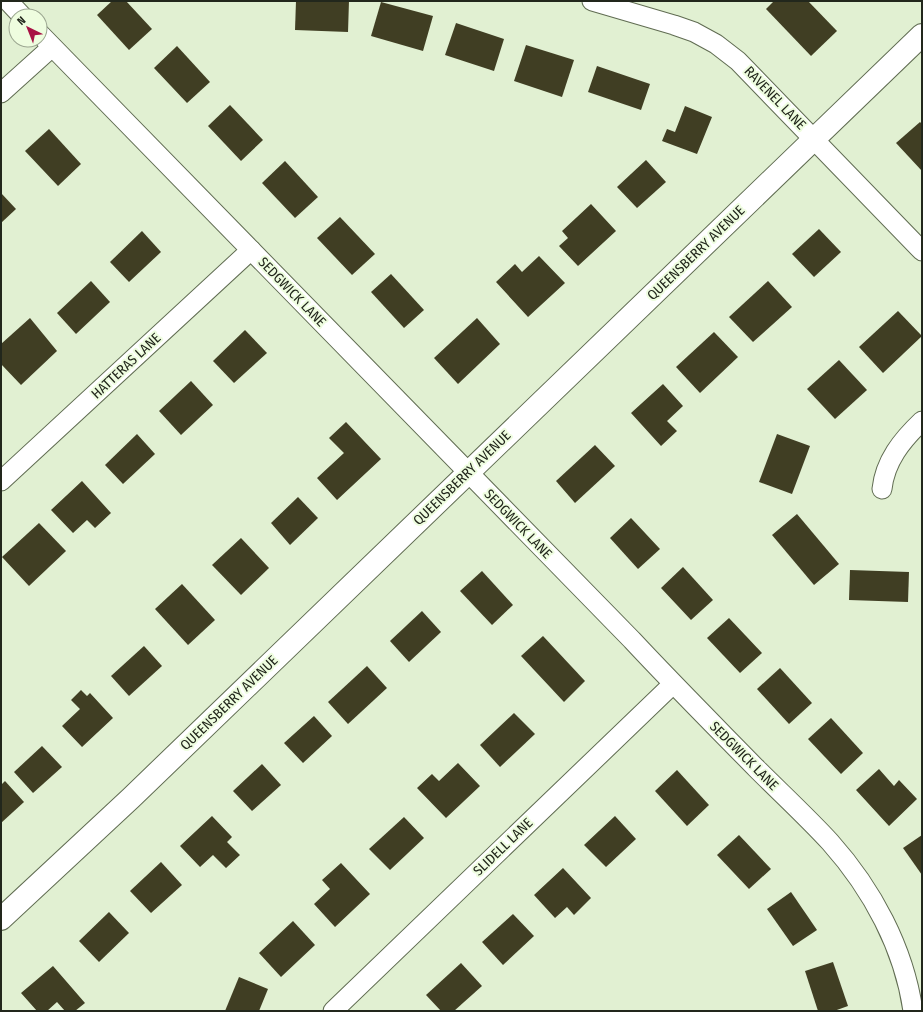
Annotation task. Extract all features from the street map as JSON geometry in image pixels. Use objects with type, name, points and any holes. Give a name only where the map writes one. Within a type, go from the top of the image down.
[{"type":"street","name":"RAVENEL LANE","points":[[592,1],[694,32],[716,44],[738,60],[922,251]]},
{"type":"street","name":"QUEENSBERRY AVENUE","points":[[1,919],[131,798],[922,35]]},
{"type":"street","name":"SEDGWICK LANE","points":[[48,42],[673,684],[830,842],[862,884],[887,926],[898,951],[906,978],[913,1011]]},
{"type":"street","points":[[1,94],[39,48]]},
{"type":"street","name":"HATTERAS LANE","points":[[1,481],[251,250]]},
{"type":"street","points":[[882,489],[883,480],[891,459],[905,438],[922,421]]},
{"type":"street","name":"SLIDELL LANE","points":[[333,1011],[673,684]]},
{"type":"building","points":[[112,1],[126,1],[152,29],[129,50],[97,15]]},
{"type":"building","points":[[296,1],[349,1],[348,32],[295,30]]},
{"type":"building","points":[[774,1],[808,1],[837,31],[811,56],[766,9]]},
{"type":"building","points":[[381,2],[433,16],[423,51],[371,36]]},
{"type":"building","points":[[456,23],[504,39],[494,71],[445,55]]},
{"type":"building","points":[[526,45],[574,60],[562,97],[514,81]]},
{"type":"building","points":[[177,46],[210,82],[187,103],[154,68]]},
{"type":"building","points":[[597,66],[650,84],[641,110],[588,92]]},
{"type":"building","points":[[230,105],[263,140],[241,161],[208,126]]},
{"type":"building","points":[[685,106],[712,117],[697,154],[662,141],[667,129],[675,132]]},
{"type":"building","points":[[920,122],[922,124],[922,171],[896,143]]},
{"type":"building","points":[[49,129],[81,164],[58,186],[25,151]]},
{"type":"building","points":[[646,160],[666,182],[637,208],[617,187]]},
{"type":"building","points":[[285,161],[318,197],[295,218],[262,183]]},
{"type":"building","points":[[1,193],[16,209],[1,223]]},
{"type":"building","points":[[591,204],[616,231],[578,266],[559,246],[568,238],[562,231]]},
{"type":"building","points":[[340,217],[375,254],[352,275],[317,238]]},
{"type":"building","points":[[819,229],[841,252],[814,277],[792,254]]},
{"type":"building","points":[[142,231],[161,252],[129,282],[110,262]]},
{"type":"building","points":[[539,256],[565,283],[528,317],[496,282],[515,264],[522,272]]},
{"type":"building","points":[[391,274],[424,310],[404,328],[371,292]]},
{"type":"building","points":[[91,281],[110,302],[76,334],[57,313]]},
{"type":"building","points":[[768,281],[792,307],[753,342],[729,317]]},
{"type":"building","points":[[898,311],[922,336],[883,373],[859,347]]},
{"type":"building","points":[[30,318],[57,351],[21,385],[1,364],[1,344]]},
{"type":"building","points":[[477,318],[500,344],[458,384],[434,358]]},
{"type":"building","points":[[245,330],[267,353],[234,383],[213,361]]},
{"type":"building","points":[[714,332],[738,357],[700,393],[676,367]]},
{"type":"building","points":[[839,360],[867,390],[835,419],[807,389]]},
{"type":"building","points":[[191,381],[213,405],[181,435],[159,411]]},
{"type":"building","points":[[663,384],[683,406],[667,421],[677,431],[661,446],[631,413]]},
{"type":"building","points":[[346,422],[381,459],[337,500],[317,478],[344,453],[329,438]]},
{"type":"building","points":[[137,434],[155,454],[123,484],[105,465]]},
{"type":"building","points":[[777,434],[810,446],[792,494],[759,482]]},
{"type":"building","points":[[595,445],[615,466],[575,503],[556,481]]},
{"type":"building","points":[[82,481],[111,513],[95,528],[87,520],[73,533],[51,510]]},
{"type":"building","points":[[298,497],[318,518],[290,545],[271,523]]},
{"type":"building","points":[[797,514],[839,564],[814,585],[772,535]]},
{"type":"building","points":[[631,518],[660,549],[638,569],[610,538]]},
{"type":"building","points":[[39,523],[66,551],[29,586],[2,557]]},
{"type":"building","points":[[241,538],[269,568],[241,595],[212,565]]},
{"type":"building","points":[[683,567],[713,600],[691,620],[661,588]]},
{"type":"building","points":[[850,570],[909,572],[908,602],[849,600]]},
{"type":"building","points":[[482,571],[513,605],[492,625],[460,591]]},
{"type":"building","points":[[182,584],[215,620],[188,645],[155,609]]},
{"type":"building","points":[[422,611],[441,632],[409,662],[390,641]]},
{"type":"building","points":[[729,618],[762,653],[740,673],[707,638]]},
{"type":"building","points":[[543,636],[585,681],[564,702],[521,656]]},
{"type":"building","points":[[144,646],[162,666],[129,696],[111,676]]},
{"type":"building","points":[[367,666],[387,688],[348,724],[328,702]]},
{"type":"building","points":[[780,668],[812,703],[789,724],[757,689]]},
{"type":"building","points":[[81,690],[87,696],[90,693],[113,718],[82,747],[62,726],[80,709],[71,700]]},
{"type":"building","points":[[514,713],[535,734],[500,767],[480,745]]},
{"type":"building","points":[[314,716],[332,736],[303,763],[284,743]]},
{"type":"building","points":[[831,718],[863,753],[841,774],[808,739]]},
{"type":"building","points":[[42,746],[62,767],[33,793],[14,772]]},
{"type":"building","points":[[458,763],[480,786],[446,818],[417,788],[432,774],[439,781]]},
{"type":"building","points":[[262,764],[281,785],[252,811],[233,791]]},
{"type":"building","points":[[879,769],[894,786],[899,780],[917,799],[889,826],[856,790]]},
{"type":"building","points":[[677,770],[709,805],[687,826],[655,791]]},
{"type":"building","points":[[5,781],[24,802],[1,823],[1,785]]},
{"type":"building","points":[[212,816],[232,837],[227,842],[240,855],[226,868],[213,855],[200,867],[180,846]]},
{"type":"building","points":[[615,816],[636,839],[606,867],[584,845]]},
{"type":"building","points":[[404,817],[424,838],[390,870],[369,849]]},
{"type":"building","points":[[739,835],[771,869],[749,889],[717,855]]},
{"type":"building","points":[[922,835],[922,875],[903,848]]},
{"type":"building","points":[[161,862],[182,885],[151,913],[130,891]]},
{"type":"building","points":[[341,863],[370,894],[335,927],[314,904],[330,889],[322,880]]},
{"type":"building","points":[[563,868],[591,898],[574,915],[567,907],[555,918],[534,895]]},
{"type":"building","points":[[791,892],[817,930],[793,946],[767,909]]},
{"type":"building","points":[[109,912],[129,933],[99,962],[79,941]]},
{"type":"building","points":[[513,914],[534,936],[503,965],[482,942]]},
{"type":"building","points":[[293,921],[315,945],[281,977],[259,953]]},
{"type":"building","points":[[833,962],[848,1006],[834,1011],[818,1011],[805,971]]},
{"type":"building","points":[[461,963],[482,986],[454,1011],[441,1011],[426,995]]},
{"type":"building","points":[[53,966],[85,1003],[75,1011],[65,1011],[57,1002],[47,1011],[37,1011],[21,993]]},
{"type":"building","points":[[239,977],[268,989],[259,1011],[225,1011]]}]
